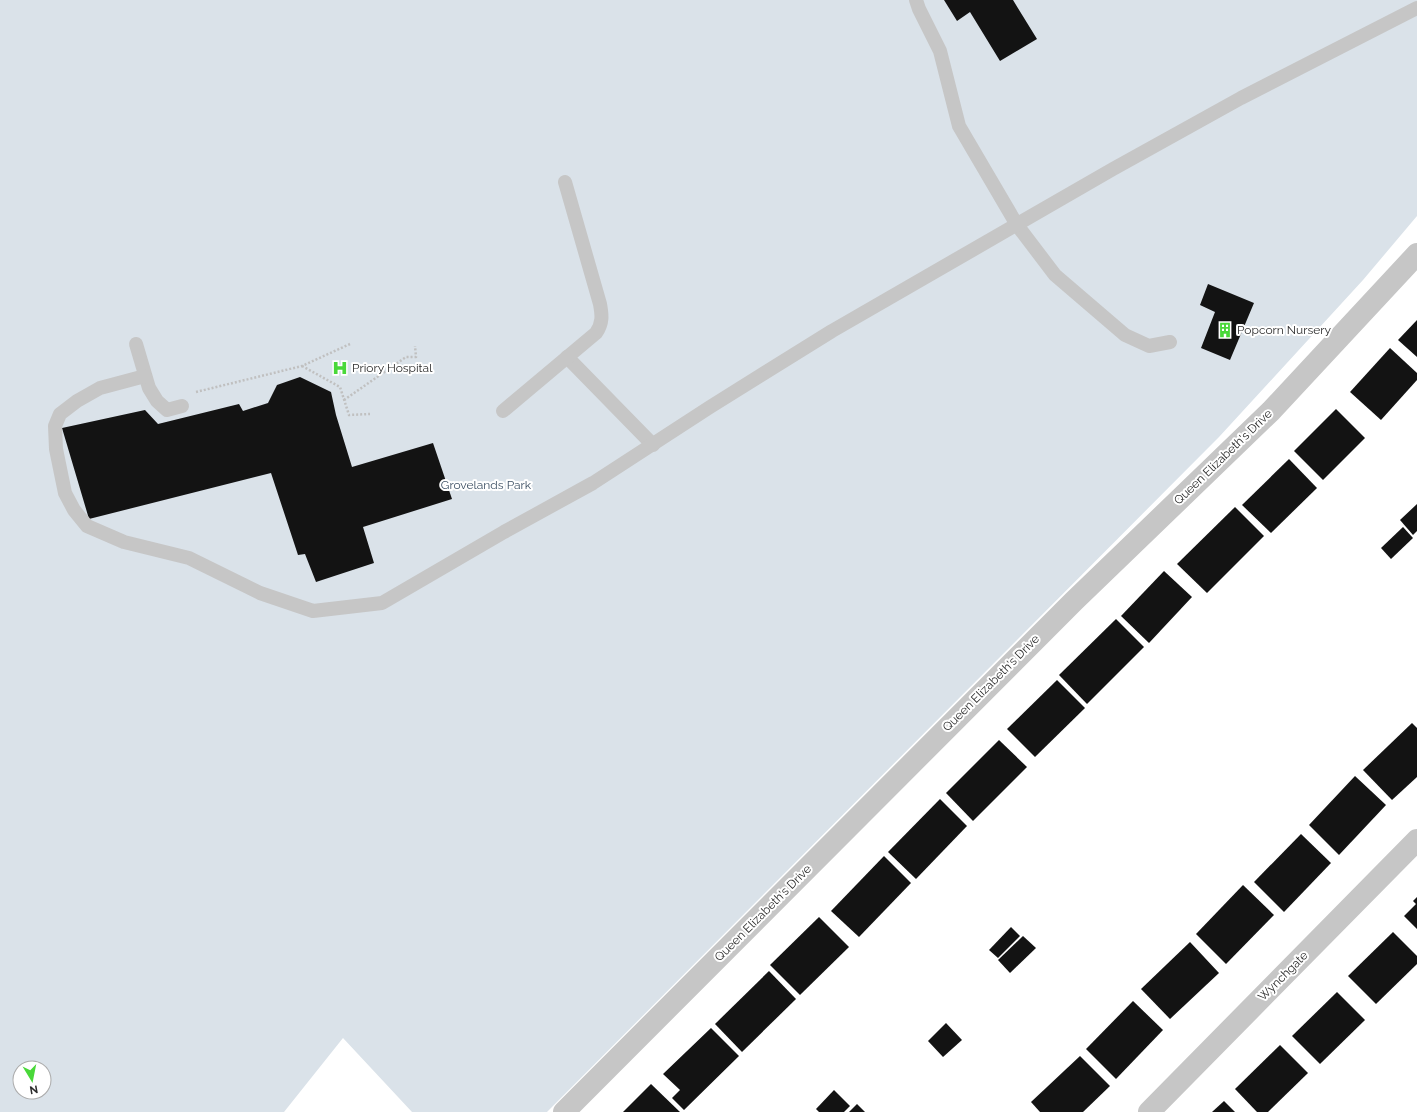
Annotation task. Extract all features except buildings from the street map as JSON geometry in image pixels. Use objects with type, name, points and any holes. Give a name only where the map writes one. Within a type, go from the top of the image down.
[{"type":"street","name":"Queen Elizabeth's Drive","points":[[564,1112],[1074,601],[1271,411],[1417,254]]},
{"type":"street","name":"Wynchgate","points":[[1149,1112],[1417,840]]},
{"type":"lane","points":[[916,0],[940,51],[959,126],[1017,225],[1056,275],[1125,335],[1149,346],[1170,342]]},
{"type":"lane","points":[[146,376],[100,388],[77,401],[60,414],[55,426],[56,449],[65,493],[74,510],[87,526],[124,542],[189,558],[260,593],[313,611],[382,603],[504,532],[593,484],[652,444],[832,331],[1113,169],[1242,98],[1417,8]]},
{"type":"lane","points":[[503,412],[596,333],[600,327],[602,316],[600,304],[565,182]]},
{"type":"lane","points":[[136,344],[149,388],[157,401],[167,410],[182,406]]},
{"type":"lane","points":[[567,357],[652,444]]},
{"type":"path","points":[[182,406],[191,394],[302,366],[350,344]]},
{"type":"path","points":[[344,400],[406,357],[416,357],[416,346]]},
{"type":"path","points":[[302,366],[340,387],[349,415],[370,414]]},
{"type":"green space","name":"Grovelands Park","points":[[0,0],[1417,0],[1417,216],[1363,280],[1219,437],[547,1112],[412,1112],[343,1038],[284,1112],[0,1112]]},
{"type":"place","name":"Popcorn Nursery","points":[[1225,330]]},
{"type":"place","name":"Priory Hospital","points":[[340,368]]}]
